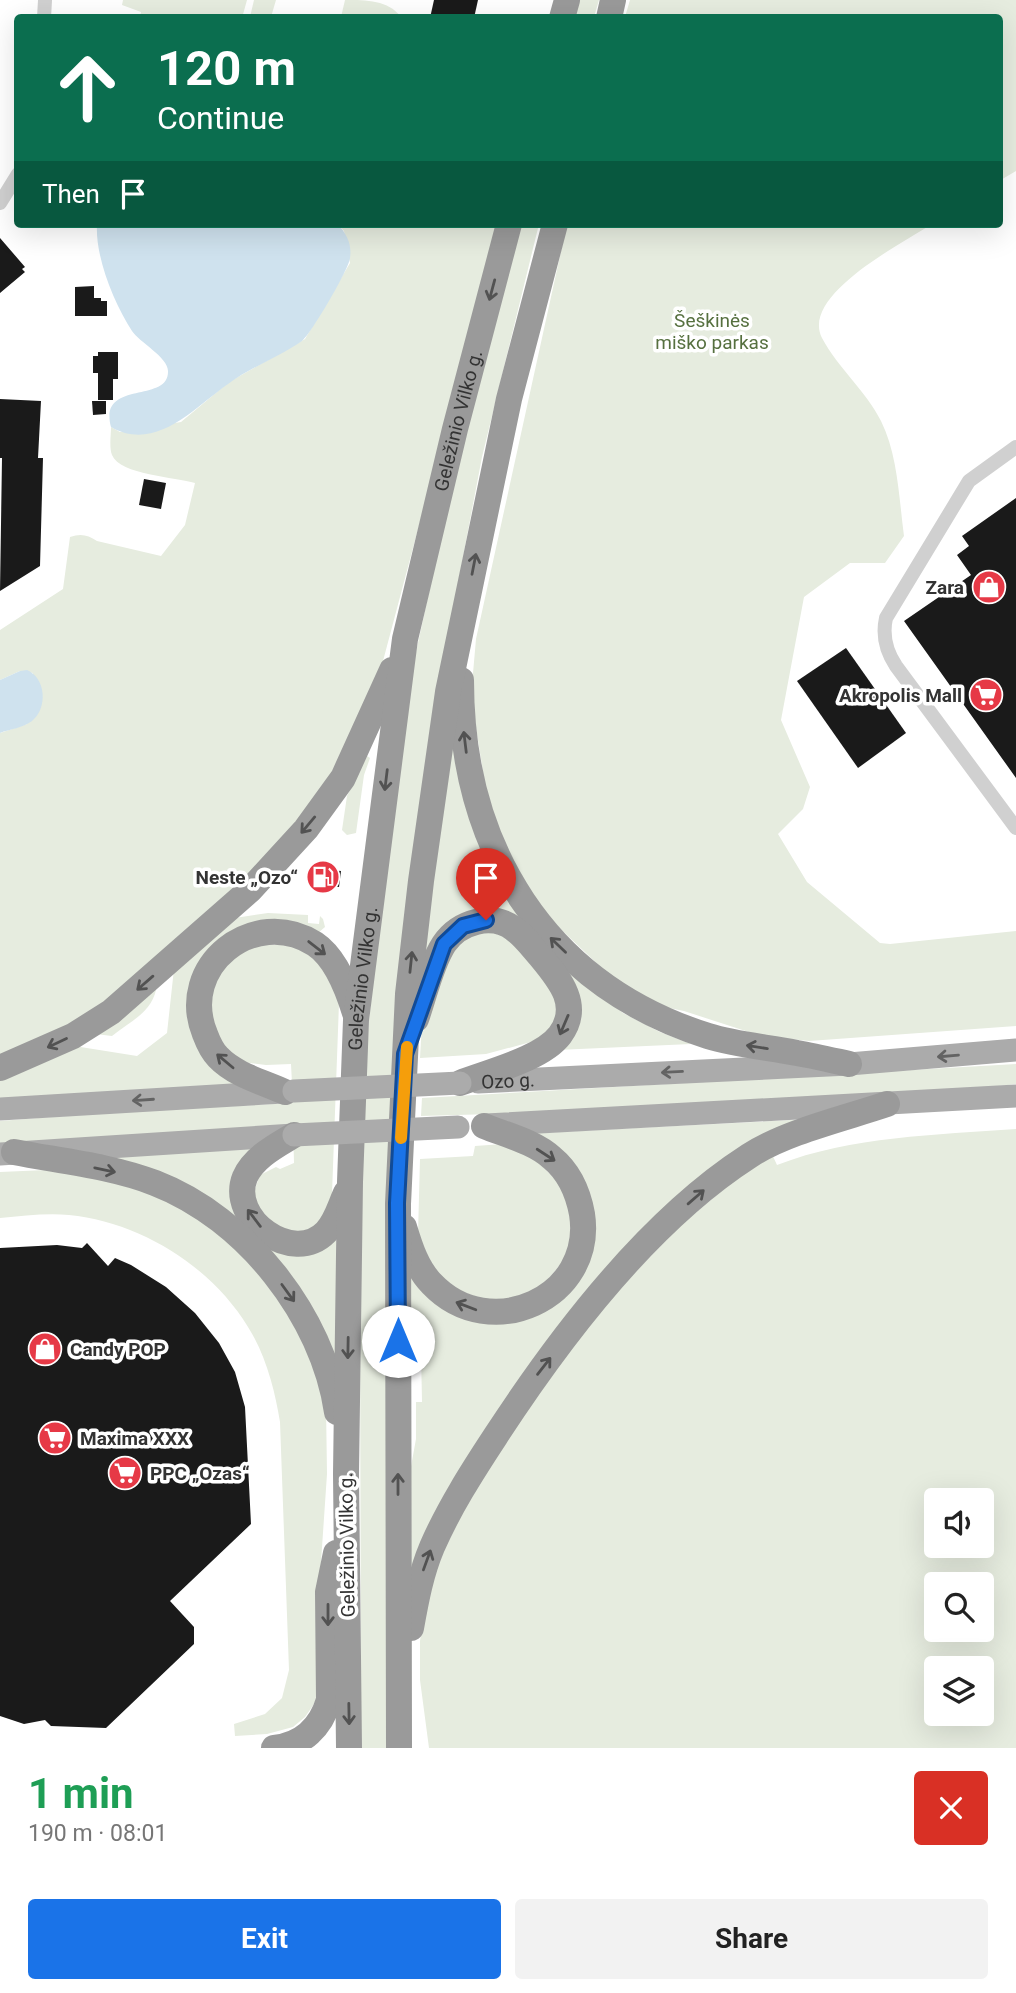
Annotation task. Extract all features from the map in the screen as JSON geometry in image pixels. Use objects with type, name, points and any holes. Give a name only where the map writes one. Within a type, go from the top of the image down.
[{"type":"highway","name":"Geležinio Vilko g.","points":[[349,1748],[346,1487],[350,1182],[356,1020],[405,639],[455,429],[508,228]]},
{"type":"highway","points":[[399,1748],[397,1203],[408,994],[439,741],[509,399],[554,228]]},
{"type":"highway","points":[[461,631],[464,738],[478,809],[495,853],[513,888],[551,939],[586,971],[623,996],[677,1024],[708,1036],[747,1046],[796,1052],[849,1064]]},
{"type":"highway","points":[[0,1068],[73,1035],[111,1012],[250,890],[306,829],[343,778],[405,639]]},
{"type":"highway","points":[[405,1054],[444,944],[470,923],[492,921],[508,925],[528,942],[559,978],[567,993],[568,1017],[558,1037],[547,1047],[460,1083]]},
{"type":"highway","points":[[289,1092],[237,1071],[218,1057],[209,1044],[198,1005],[201,986],[216,958],[247,936],[267,932],[303,939],[324,952],[341,976],[356,1020]]},
{"type":"highway","points":[[398,1699],[417,1593],[432,1546],[448,1514],[521,1397],[611,1282],[670,1221],[727,1171],[751,1154],[774,1142],[887,1104]]},
{"type":"highway","points":[[397,1203],[418,1264],[430,1282],[460,1305],[489,1311],[518,1311],[553,1292],[577,1260],[582,1242],[580,1204],[573,1185],[565,1171],[545,1152],[471,1126]]},
{"type":"highway","points":[[293,1135],[261,1157],[245,1178],[245,1206],[266,1233],[277,1241],[291,1244],[306,1243],[319,1238],[328,1230],[337,1215],[350,1182]]},
{"type":"highway","points":[[7,1153],[109,1170],[154,1182],[205,1208],[245,1241],[294,1300],[311,1332],[335,1395],[346,1487],[328,1592],[329,1700],[324,1716],[314,1729],[299,1740],[274,1748]]},
{"type":"main road","name":"Ozo g.","points":[[0,1109],[849,1064],[1016,1050]]},
{"type":"main road","points":[[7,1153],[1016,1096]]},
{"type":"street","points":[[0,204],[14,181]]},
{"type":"street","points":[[1016,447],[970,481],[886,618],[883,629],[888,654],[896,666],[1016,828]]},
{"type":"green space","points":[[123,0],[247,0],[243,14],[141,14],[122,5]]},
{"type":"green space","points":[[254,0],[276,0],[272,14],[251,14]]},
{"type":"green space","points":[[345,0],[383,4],[398,14],[342,14]]},
{"type":"green space","points":[[576,0],[599,0],[595,14],[573,14]]},
{"type":"green space","points":[[630,0],[1016,0],[1016,171],[1003,179],[1003,14],[626,14]]},
{"type":"green space","points":[[341,228],[498,228],[383,661],[369,699],[324,787],[268,857],[102,1009],[0,1063],[0,733],[27,724],[33,673],[20,671],[0,680],[0,630],[63,589],[70,537],[84,535],[97,541],[161,556],[185,525],[195,483],[137,471],[117,462],[111,452],[111,427],[120,432],[181,422],[229,382],[305,339],[350,263]]},
{"type":"green space","points":[[516,228],[538,228],[482,457],[437,694],[417,830],[389,1748],[361,1748],[360,1300],[365,1061],[380,912],[408,689],[470,403]]},
{"type":"green space","name":"Šeškinės miško parkas","points":[[566,228],[926,228],[879,257],[839,288],[826,305],[819,322],[822,338],[868,400],[887,434],[897,477],[904,536],[885,563],[850,563],[804,597],[781,720],[810,787],[803,809],[778,834],[807,882],[880,943],[1016,931],[1016,1026],[809,1041],[761,1036],[684,1011],[649,1004],[627,992],[531,901],[490,816],[471,696],[476,639]]},
{"type":"green space","points":[[451,727],[526,926],[485,911],[420,989]]},
{"type":"green space","points":[[367,756],[370,758],[364,775],[356,833],[347,835],[342,830],[347,796]]},
{"type":"green space","points":[[268,913],[308,915],[308,923],[319,924],[320,916],[325,927],[318,933],[302,927],[197,971],[234,1083],[230,1086],[0,1099],[0,1075],[68,1045],[137,1056],[167,1033],[174,969],[235,918]]},
{"type":"green space","points":[[504,932],[559,994],[555,1029],[531,1042],[486,1054],[420,1058],[422,1022],[452,945],[464,934]]},
{"type":"green space","points":[[249,945],[298,945],[325,964],[339,1003],[332,1194],[325,1223],[290,1236],[261,1213],[253,1194],[260,1175],[276,1167],[280,1169],[294,1163],[293,1125],[0,1144],[0,1121],[293,1103],[291,1064],[242,1062],[228,1055],[207,1012],[216,973]]},
{"type":"green space","points":[[561,963],[623,1013],[691,1044],[557,1050]]},
{"type":"green space","points":[[157,983],[147,1008],[112,1036],[87,1033]]},
{"type":"green space","points":[[1016,1064],[1016,1084],[981,1088],[527,1113],[421,1116],[422,1098]]},
{"type":"green space","points":[[811,1119],[655,1226],[410,1582],[408,1483],[416,1439],[416,1402],[422,1402],[421,1352],[416,1350],[408,1303],[409,1274],[429,1299],[446,1311],[513,1319],[594,1228],[519,1134]]},
{"type":"green space","points":[[1016,1129],[1016,1748],[429,1748],[420,1680],[420,1641],[427,1593],[457,1518],[543,1380],[614,1294],[680,1226],[770,1150],[777,1165],[806,1155],[864,1142]]},
{"type":"green space","points":[[503,1144],[525,1149],[571,1195],[570,1253],[539,1290],[495,1304],[440,1283],[418,1234],[420,1159],[473,1156],[475,1146]]},
{"type":"green space","points":[[260,1148],[245,1161],[269,1243],[336,1229],[337,1369],[282,1264],[267,1246],[80,1157]]},
{"type":"green space","points":[[46,1170],[107,1175],[204,1215],[297,1316],[326,1406],[327,1474],[318,1606],[319,1691],[305,1717],[293,1727],[267,1734],[235,1736],[234,1724],[265,1714],[282,1698],[289,1670],[280,1422],[260,1349],[233,1305],[214,1285],[194,1267],[147,1237],[96,1219],[69,1215],[0,1218],[0,1172]]},
{"type":"water","points":[[97,228],[341,228],[348,240],[350,258],[329,301],[302,341],[237,378],[174,424],[159,431],[128,434],[111,427],[110,412],[115,403],[124,397],[158,387],[165,381],[168,371],[163,360],[132,331],[119,307],[102,265]]},
{"type":"water","points":[[27,670],[41,686],[41,709],[32,721],[0,733],[0,680]]},
{"type":"building","points":[[434,0],[478,0],[475,14],[431,14]]},
{"type":"building","points":[[0,238],[25,267],[22,269],[25,272],[0,293]]},
{"type":"building","points":[[94,286],[94,298],[107,301],[107,316],[75,316],[75,287]]},
{"type":"building","points":[[98,352],[118,352],[118,379],[113,379],[113,400],[98,400],[98,373],[93,373],[93,356],[98,356]]},
{"type":"building","points":[[0,399],[41,401],[38,458],[43,458],[40,566],[0,591],[2,458]]},
{"type":"building","points":[[92,401],[106,401],[106,414],[93,415]]},
{"type":"building","points":[[144,479],[166,483],[161,509],[139,505]]},
{"type":"building","name":"Akropolis Mall","points":[[1016,498],[1016,778],[904,621],[971,575],[957,555],[969,546],[962,536]]},
{"type":"building","points":[[846,648],[906,733],[858,768],[797,681]]},
{"type":"building","points":[[311,868],[341,871],[339,887],[309,884]]},
{"type":"building","name":"PPC „Ozas“","points":[[87,1243],[108,1266],[115,1258],[166,1287],[195,1313],[219,1343],[235,1372],[245,1407],[251,1524],[170,1601],[194,1627],[194,1644],[106,1728],[51,1726],[45,1720],[24,1724],[0,1716],[0,1248],[57,1245],[82,1248]]},
{"type":"slow traffic","points":[[401,1138],[407,1047]]},
{"type":"place","name":"Zara","points":[[989,587]]},
{"type":"place","name":"Akropolis Mall","points":[[986,695]]},
{"type":"place","name":"Neste „Ozo“","points":[[323,877]]},
{"type":"place","name":"Candy POP","points":[[45,1349]]},
{"type":"place","name":"Maxima XXX","points":[[55,1438]]},
{"type":"place","name":"PPC „Ozas“","points":[[125,1473]]},
{"type":"route","points":[[398,1341],[397,1203],[405,1054],[444,944],[463,926],[486,920]]}]
